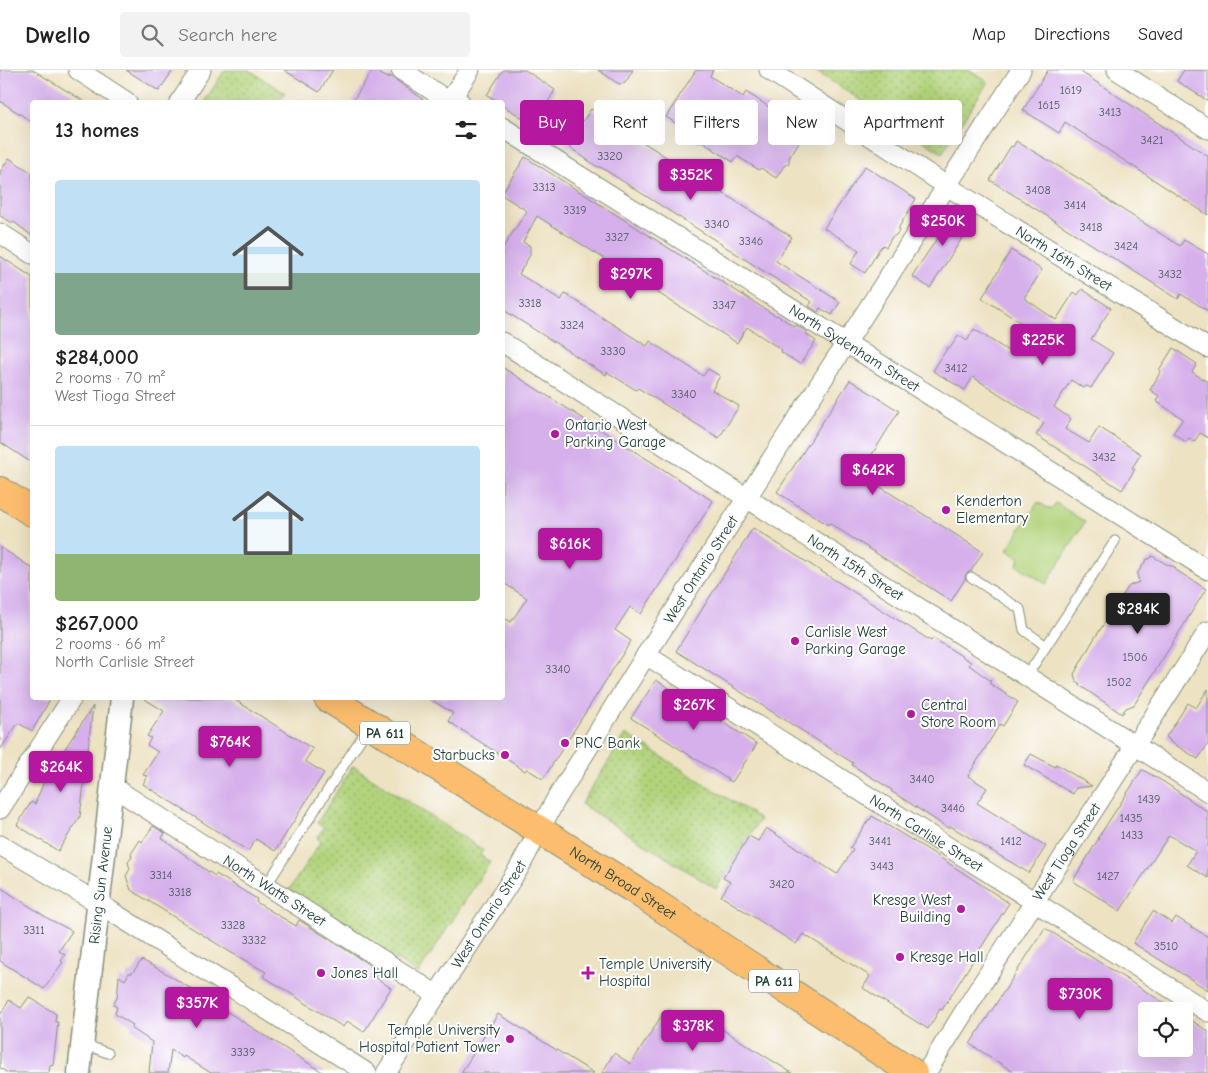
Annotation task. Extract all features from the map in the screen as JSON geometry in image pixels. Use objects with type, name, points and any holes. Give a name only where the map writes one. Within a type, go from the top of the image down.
[{"type":"main road","points":[[0,491],[30,511]]},
{"type":"main road","name":"North Broad Street","points":[[331,700],[635,890],[913,1073]]},
{"type":"street","points":[[78,70],[124,100]]},
{"type":"street","points":[[181,100],[201,70]]},
{"type":"street","points":[[402,70],[450,100]]},
{"type":"street","points":[[454,100],[470,70]]},
{"type":"street","name":"North 16th Street","points":[[769,70],[947,186],[1208,348]]},
{"type":"street","name":"West Ontario Street","points":[[386,1073],[519,868],[555,801],[646,655],[1021,70]]},
{"type":"street","points":[[1117,70],[1208,129]]},
{"type":"street","name":"North Sydenham Street","points":[[505,129],[846,341],[1208,570]]},
{"type":"street","points":[[0,232],[30,253]]},
{"type":"street","name":"North 15th Street","points":[[505,344],[1208,792]]},
{"type":"street","name":"West Tioga Street","points":[[926,1073],[1208,631]]},
{"type":"street","name":"North Carlisle Street","points":[[646,655],[1208,1012]]},
{"type":"street","points":[[0,809],[71,700]]},
{"type":"street","name":"Rising Sun Avenue","points":[[79,1073],[122,700]]},
{"type":"street","name":"North Watts Street","points":[[113,787],[437,995]]},
{"type":"street","points":[[0,845],[98,903],[367,1073]]},
{"type":"lane","points":[[1026,677],[1114,541]]},
{"type":"lane","points":[[971,577],[1020,609],[1024,630],[1046,646]]},
{"type":"lane","points":[[266,886],[370,724]]},
{"type":"lane","points":[[82,1044],[108,1053]]},
{"type":"green space","points":[[225,70],[249,70],[285,93],[280,100],[205,100]]},
{"type":"green space","points":[[814,70],[970,70],[988,82],[962,122],[962,100],[860,100]]},
{"type":"green space","points":[[930,145],[947,145],[942,153]]},
{"type":"green space","points":[[1038,502],[1051,510],[1056,503],[1085,522],[1046,584],[1017,565],[1020,558],[1007,550]]},
{"type":"green space","points":[[626,734],[760,819],[716,889],[581,804]]},
{"type":"green space","points":[[353,766],[483,850],[480,855],[490,862],[418,974],[289,890],[321,841],[317,838],[324,827],[317,823]]},
{"type":"building","points":[[0,70],[33,70],[82,100],[30,100],[30,121],[0,101]]},
{"type":"building","points":[[126,70],[173,70],[159,91]]},
{"type":"building","points":[[284,70],[333,70],[319,92]]},
{"type":"building","points":[[373,70],[388,78],[390,76],[424,100],[353,100]]},
{"type":"building","points":[[503,70],[525,70],[555,90],[549,100],[520,100],[520,116],[505,107],[505,100],[496,100],[487,95]]},
{"type":"building","points":[[598,70],[633,70],[625,83],[619,84]]},
{"type":"building","points":[[696,70],[713,70],[710,76],[743,97],[746,92],[768,106],[768,145],[797,145],[789,158],[789,163],[784,166],[776,178],[737,156],[733,162],[707,145],[758,145],[758,100],[677,100]]},
{"type":"building","points":[[1048,70],[1078,70],[1208,156],[1208,215],[1065,122],[1059,133],[1023,110]]},
{"type":"building","points":[[1184,70],[1208,70],[1208,101],[1177,81]]},
{"type":"building","points":[[675,103],[675,123],[666,117]]},
{"type":"building","points":[[591,109],[594,111],[594,145],[648,145],[792,237],[776,261],[840,302],[832,315],[820,308],[818,312],[809,306],[812,302],[602,168],[596,166],[566,145],[584,145],[584,120]]},
{"type":"building","points":[[1016,141],[1083,181],[1112,203],[1180,246],[1184,240],[1208,254],[1208,311],[1181,294],[1178,299],[990,180]]},
{"type":"building","points":[[525,157],[776,316],[795,327],[796,325],[816,341],[800,364],[747,327],[737,343],[537,216],[523,242],[530,246],[530,255],[519,274],[561,300],[565,294],[647,346],[650,341],[703,376],[708,369],[720,376],[712,390],[739,406],[719,438],[638,388],[636,390],[607,372],[606,375],[505,311],[505,244],[527,211],[505,197],[505,188]]},
{"type":"building","points":[[9,158],[30,172],[30,234],[14,222],[0,216],[0,172]]},
{"type":"building","points":[[865,166],[916,199],[899,227],[899,231],[892,237],[886,247],[883,245],[880,248],[865,273],[851,264],[859,250],[824,228]]},
{"type":"building","points":[[954,205],[973,218],[971,220],[973,221],[930,288],[912,276],[948,222],[945,220]]},
{"type":"building","points":[[1011,250],[1042,270],[1024,298],[1056,320],[1074,292],[1078,295],[1082,289],[1111,308],[1091,339],[1113,353],[1091,388],[1087,386],[1083,388],[1071,380],[1054,407],[1071,419],[1065,429],[1089,443],[1099,427],[1141,454],[1132,468],[1135,469],[1122,490],[1036,435],[1044,423],[973,377],[965,390],[933,371],[948,347],[950,348],[959,335],[967,341],[974,329],[1013,354],[1029,328],[982,298]]},
{"type":"building","points":[[0,256],[30,276],[30,462],[0,442]]},
{"type":"building","points":[[1173,348],[1197,364],[1192,372],[1208,382],[1208,438],[1200,433],[1194,442],[1189,438],[1186,442],[1173,433],[1183,419],[1156,401],[1159,396],[1150,390],[1161,371],[1159,370]]},
{"type":"building","name":"Ontario West Parking Garage","points":[[505,369],[713,501],[641,614],[630,607],[615,630],[631,641],[543,779],[527,769],[525,771],[448,721],[453,713],[431,700],[505,700],[505,619],[511,622],[527,598],[505,584]]},
{"type":"building","name":"Kenderton Elementary","points":[[850,380],[899,411],[860,474],[983,552],[971,571],[966,574],[965,579],[951,601],[777,492]]},
{"type":"building","points":[[753,528],[931,641],[933,638],[971,662],[969,665],[991,681],[989,683],[1018,702],[1003,726],[1000,724],[968,776],[987,788],[977,803],[1046,846],[1029,873],[950,826],[948,828],[852,765],[853,763],[676,651]]},
{"type":"building","points":[[0,547],[30,567],[30,700],[50,700],[32,731],[18,723],[0,750]]},
{"type":"building","points":[[1152,556],[1170,566],[1174,566],[1176,570],[1206,589],[1134,705],[1126,708],[1122,714],[1079,685],[1074,674],[1094,639],[1129,586],[1139,582],[1137,574],[1147,559],[1150,559]]},
{"type":"building","points":[[656,680],[757,744],[732,782],[631,718]]},
{"type":"building","points":[[1208,689],[1208,744],[1198,759],[1169,741],[1166,737],[1188,703],[1196,708]]},
{"type":"building","points":[[146,700],[235,700],[313,749],[305,761],[324,773],[275,851],[256,839],[248,851],[143,784],[147,776],[143,775],[158,752],[147,745],[151,738],[147,736],[164,711]]},
{"type":"building","points":[[93,706],[80,817],[58,851],[17,825],[31,802],[35,804],[45,779]]},
{"type":"building","points":[[1031,754],[1055,767],[1056,764],[1092,786],[1076,788],[1073,794],[1024,765]]},
{"type":"building","points":[[1142,770],[1164,782],[1208,812],[1208,878],[1187,865],[1196,851],[1169,835],[1120,911],[1073,881]]},
{"type":"building","points":[[872,816],[930,851],[1009,903],[942,1010],[940,1009],[928,1029],[863,988],[870,976],[803,934],[796,944],[721,896],[730,882],[723,878],[749,836],[758,841],[766,828],[837,874],[853,850],[850,848]]},
{"type":"building","points":[[153,826],[165,833],[162,838],[215,876],[216,874],[257,899],[256,902],[296,926],[299,920],[379,971],[375,977],[391,988],[364,1032],[347,1021],[343,1027],[263,976],[266,972],[230,952],[131,890],[126,876],[130,869],[128,862],[140,840],[142,842]]},
{"type":"building","points":[[0,887],[49,919],[72,931],[59,951],[65,955],[61,961],[63,962],[44,989],[0,961]]},
{"type":"building","points":[[1153,911],[1172,923],[1176,917],[1208,937],[1208,990],[1133,943]]},
{"type":"building","points":[[1045,928],[1163,1002],[1138,1002],[1138,1057],[1193,1057],[1193,1022],[1208,1031],[1208,1073],[1015,1073],[970,1044]]},
{"type":"building","points":[[142,960],[324,1073],[211,1073],[171,1050],[168,1073],[149,1073],[152,1042],[131,1028],[133,1025],[115,1014],[117,1007],[113,1005],[117,998],[119,976],[125,980]]},
{"type":"building","points":[[29,997],[56,1014],[55,1022],[58,1022],[53,1066],[50,1065],[49,1073],[8,1073],[0,1068],[0,1015],[9,1000],[21,1008]]},
{"type":"building","points":[[664,1012],[687,1026],[696,1013],[792,1073],[602,1073],[614,1053],[631,1064]]},
{"type":"building","name":"Temple University Hospital Patient Tower","points":[[498,1014],[594,1073],[461,1073]]},
{"type":"place","name":"Ontario West Parking Garage","points":[[555,434]]},
{"type":"place","name":"Kenderton Elementary","points":[[946,510]]},
{"type":"place","name":"Carlisle West Parking Garage","points":[[795,641]]},
{"type":"place","name":"Central Store Room","points":[[911,714]]},
{"type":"place","name":"PNC Bank","points":[[565,743]]},
{"type":"place","name":"Starbucks","points":[[505,755]]},
{"type":"place","name":"Kresge West Building","points":[[961,909]]},
{"type":"place","name":"Kresge Hall","points":[[900,957]]},
{"type":"place","name":"Jones Hall","points":[[321,973]]},
{"type":"place","name":"Temple University Hospital","points":[[588,973]]},
{"type":"place","name":"Temple University Hospital Patient Tower","points":[[510,1039]]}]
